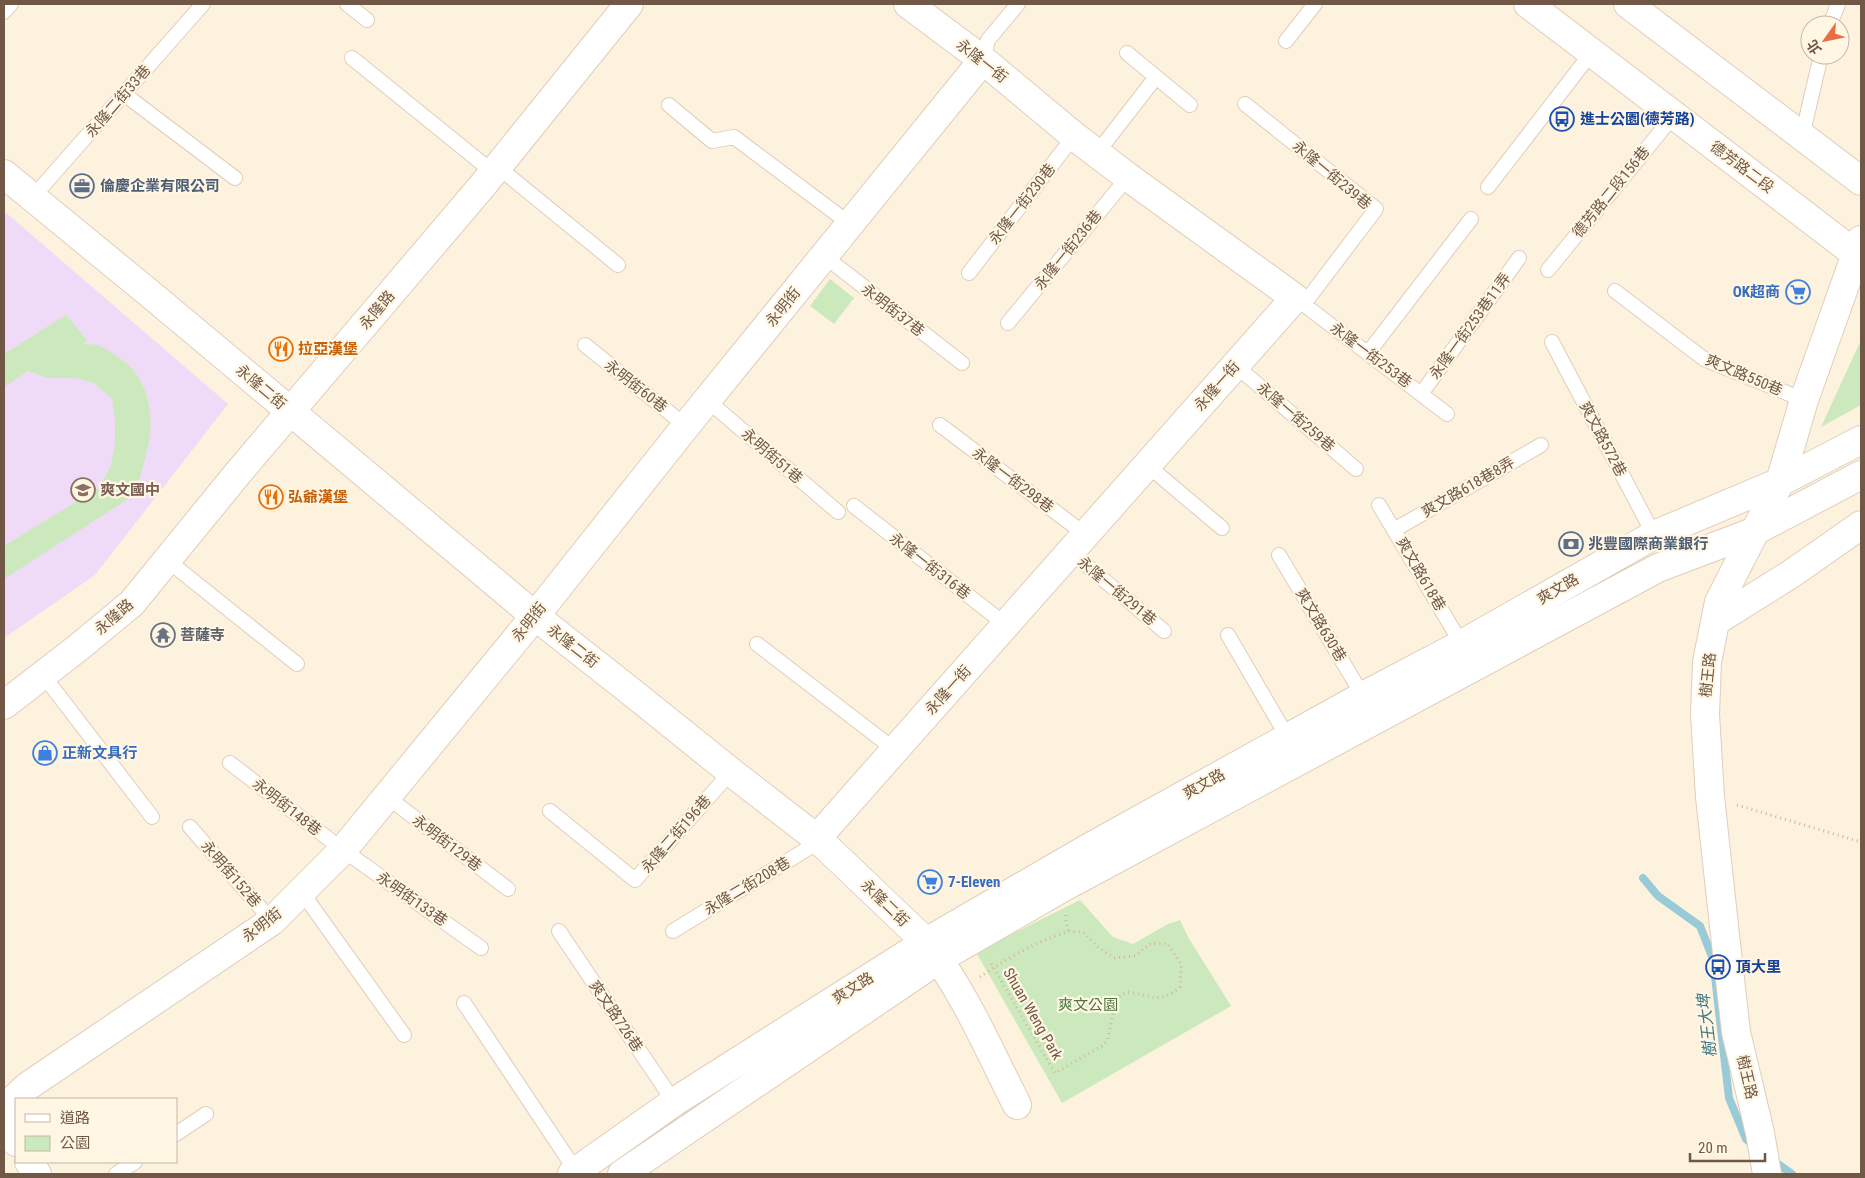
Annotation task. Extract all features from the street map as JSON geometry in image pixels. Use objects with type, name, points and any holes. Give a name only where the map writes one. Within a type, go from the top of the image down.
[{"type":"street","name":"永隆路","points":[[4,705],[132,603],[290,412],[496,170],[629,4]]},
{"type":"street","name":"永隆一街","points":[[818,840],[895,750],[1236,365],[1299,301],[1074,136],[982,60],[908,4]]},
{"type":"street","name":"德芳路二段","points":[[1528,4],[1674,115],[1859,251]]},
{"type":"street","points":[[1628,4],[1861,181]]},
{"type":"street","name":"永明街","points":[[4,1108],[28,1086],[272,921],[343,850],[535,616],[982,60]]},
{"type":"street","name":"永隆二街","points":[[4,174],[535,616],[818,840],[932,951],[959,991],[1018,1105]]},
{"type":"street","name":"樹王路","points":[[1767,1174],[1760,1133],[1736,1032],[1710,797],[1705,714],[1707,662],[1719,602],[1780,482],[1804,400],[1859,251]]},
{"type":"street","name":"爽文路","points":[[574,1173],[674,1102],[932,951],[1062,888],[1468,656],[1654,535],[1780,482],[1861,440]]},
{"type":"street","name":"爽文路","points":[[627,1173],[932,951],[1090,847],[1363,696],[1468,656],[1658,568],[1754,532],[1861,475]]},
{"type":"street","points":[[1716,621],[1791,574],[1861,525]]},
{"type":"street","points":[[4,1122],[15,1140]]},
{"type":"street","points":[[30,1163],[37,1174]]},
{"type":"lane","points":[[4,12],[11,4]]},
{"type":"lane","name":"永隆二街33巷","points":[[32,198],[203,4]]},
{"type":"lane","points":[[347,4],[367,20]]},
{"type":"lane","points":[[982,60],[988,40],[1018,4]]},
{"type":"lane","points":[[1286,41],[1315,4]]},
{"type":"lane","points":[[1488,187],[1592,52]]},
{"type":"lane","points":[[1127,53],[1190,105]]},
{"type":"lane","points":[[352,58],[618,265]]},
{"type":"lane","points":[[1802,137],[1819,65]]},
{"type":"lane","points":[[1097,153],[1156,77]]},
{"type":"lane","points":[[124,94],[234,178]]},
{"type":"lane","name":"永隆一街239巷","points":[[1246,104],[1376,209],[1299,301]]},
{"type":"lane","points":[[669,105],[712,141],[734,137],[850,224]]},
{"type":"lane","name":"德芳路二段156巷","points":[[1548,270],[1674,115]]},
{"type":"lane","name":"永隆一街230巷","points":[[969,273],[1074,136]]},
{"type":"lane","name":"永隆一街236巷","points":[[1008,323],[1128,177]]},
{"type":"lane","points":[[1368,352],[1471,219]]},
{"type":"lane","name":"永明街37巷","points":[[824,256],[962,363]]},
{"type":"lane","name":"永隆一街253巷11弄","points":[[1421,394],[1519,258]]},
{"type":"lane","name":"爽文路550巷","points":[[1615,291],[1704,360],[1804,400]]},
{"type":"lane","name":"永隆一街253巷","points":[[1299,301],[1447,414]]},
{"type":"lane","name":"爽文路572巷","points":[[1552,342],[1654,535]]},
{"type":"lane","name":"永明街60巷","points":[[585,346],[686,426]]},
{"type":"lane","name":"永隆一街259巷","points":[[1236,365],[1356,469]]},
{"type":"lane","name":"永明街51巷","points":[[707,400],[838,512]]},
{"type":"lane","name":"永隆一街298巷","points":[[940,425],[1078,543]]},
{"type":"lane","name":"爽文路618巷8弄","points":[[1394,530],[1541,445]]},
{"type":"lane","points":[[1147,465],[1222,528]]},
{"type":"lane","name":"爽文路618巷","points":[[1379,505],[1468,656]]},
{"type":"lane","name":"永隆一街316巷","points":[[854,506],[1006,625]]},
{"type":"lane","name":"永隆一街291巷","points":[[1078,543],[1164,631]]},
{"type":"lane","name":"爽文路630巷","points":[[1279,555],[1363,696]]},
{"type":"lane","points":[[168,560],[297,664]]},
{"type":"lane","points":[[1228,635],[1288,738]]},
{"type":"lane","points":[[757,644],[895,750]]},
{"type":"lane","points":[[43,675],[152,817]]},
{"type":"lane","name":"永明街148巷","points":[[230,764],[343,850]]},
{"type":"lane","name":"永隆二街196巷","points":[[550,811],[635,880],[731,772]]},
{"type":"lane","name":"永明街129巷","points":[[386,796],[508,889]]},
{"type":"lane","name":"永明街152巷","points":[[190,827],[272,921]]},
{"type":"lane","name":"永隆二街208巷","points":[[673,931],[818,840]]},
{"type":"lane","name":"永明街133巷","points":[[343,850],[481,948]]},
{"type":"lane","points":[[301,891],[404,1035]]},
{"type":"lane","name":"爽文路726巷","points":[[559,931],[674,1102]]},
{"type":"lane","points":[[464,1003],[574,1173]]},
{"type":"lane","points":[[178,1133],[206,1114]]},
{"type":"lane","points":[[116,1174],[132,1163]]},
{"type":"path","points":[[1710,797],[1861,842]]},
{"type":"path","name":"Shuan Weng Park","points":[[1069,931],[1083,932],[1098,947],[1114,958],[1135,956],[1151,943],[1168,944],[1181,964],[1180,987],[1170,996],[1158,999],[1139,993],[1126,992],[1116,1000],[1108,1038],[1104,1045],[1055,1073],[993,968],[1044,941],[1069,931]]},
{"type":"shaded area","name":"爽文國中","points":[[4,211],[228,404],[95,575],[4,638]]},
{"type":"green space","points":[[830,279],[854,298],[834,324],[810,306]]},
{"type":"green space","points":[[66,315],[87,340],[83,344],[99,345],[105,348],[127,363],[140,380],[145,390],[150,412],[151,423],[148,449],[136,494],[4,579],[4,546],[100,487],[111,465],[115,442],[115,420],[112,399],[94,383],[75,378],[48,378],[28,371],[4,387],[4,354]]},
{"type":"green space","points":[[1861,340],[1861,405],[1821,427]]},
{"type":"green space","name":"爽文公園","points":[[1080,900],[1113,937],[1133,944],[1168,924],[1180,920],[1188,937],[1231,1006],[1062,1103],[976,952]]},
{"type":"waterway","name":"樹王大埤","points":[[1643,878],[1658,896],[1700,926],[1713,959],[1729,1098],[1746,1139],[1754,1146]]},
{"type":"waterway","name":"樹王大埤","points":[[1771,1159],[1792,1174]]},
{"type":"place","name":"進士公園(德芳路)","points":[[1562,119]]},
{"type":"place","name":"倫慶企業有限公司","points":[[82,186]]},
{"type":"place","name":"OK超商","points":[[1798,292]]},
{"type":"place","name":"拉亞漢堡","points":[[281,349]]},
{"type":"place","name":"爽文國中","points":[[83,490]]},
{"type":"place","name":"弘爺漢堡","points":[[271,497]]},
{"type":"place","name":"兆豐國際商業銀行","points":[[1571,544]]},
{"type":"place","name":"菩薩寺","points":[[163,635]]},
{"type":"place","name":"正新文具行","points":[[45,753]]},
{"type":"place","name":"7-Eleven","points":[[930,882]]},
{"type":"place","name":"頂大里","points":[[1718,967]]}]
